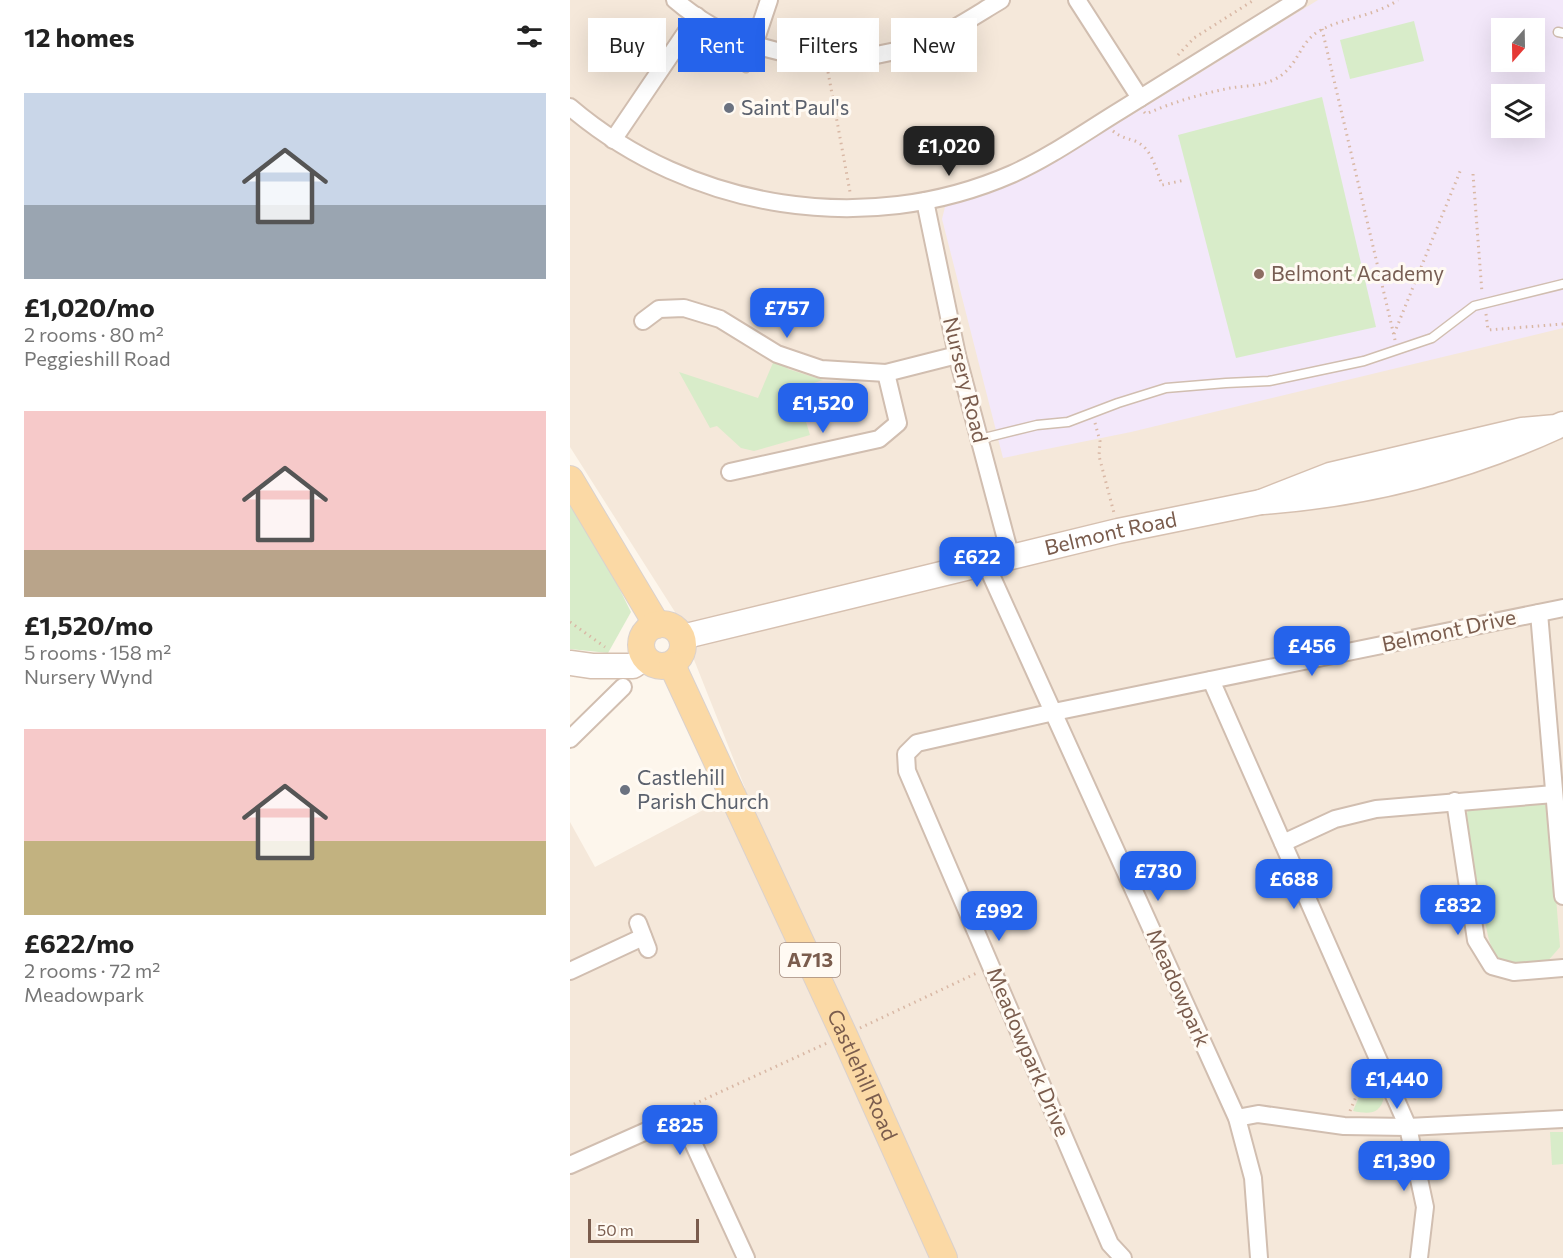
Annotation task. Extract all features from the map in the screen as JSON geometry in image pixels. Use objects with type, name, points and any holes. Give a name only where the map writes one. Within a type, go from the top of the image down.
[{"type":"main road","points":[[570,479],[657,625]]},
{"type":"main road","points":[[657,625],[669,625],[682,637],[683,653],[672,665],[666,667],[654,666],[645,658],[641,649],[642,638],[647,630],[657,625]]},
{"type":"main road","name":"Castlehill Road","points":[[672,665],[844,1035],[944,1258]]},
{"type":"street","points":[[675,0],[700,18]]},
{"type":"street","points":[[763,18],[769,0]]},
{"type":"street","points":[[879,53],[916,45],[948,31],[1001,0]]},
{"type":"street","points":[[1077,0],[1138,99]]},
{"type":"street","points":[[570,107],[613,140],[636,154],[685,178],[737,195],[790,205],[853,208],[925,201],[983,185],[1039,161],[1298,0]]},
{"type":"street","points":[[613,140],[697,16]]},
{"type":"street","name":"Nursery Road","points":[[925,201],[957,355],[1011,558]]},
{"type":"street","points":[[644,321],[659,309],[684,308],[720,319],[777,354],[821,369],[886,373],[957,355]]},
{"type":"street","points":[[730,472],[879,439],[898,423],[886,373]]},
{"type":"street","name":"Belmont Road","points":[[682,637],[1118,531],[1262,502],[1311,499],[1426,476],[1512,447],[1559,426]]},
{"type":"street","name":"Meadowpark","points":[[986,564],[1237,1118],[1253,1178],[1259,1258]]},
{"type":"street","name":"Belmont Drive","points":[[1054,711],[1563,608]]},
{"type":"street","points":[[1539,613],[1563,896]]},
{"type":"street","points":[[570,663],[592,666],[633,666],[645,658]]},
{"type":"street","points":[[1211,680],[1408,1127],[1425,1207],[1419,1258]]},
{"type":"street","points":[[570,739],[623,687]]},
{"type":"street","name":"Meadowpark Drive","points":[[1054,711],[917,743],[906,754],[907,771],[1110,1244],[1123,1258]]},
{"type":"street","points":[[1283,843],[1335,819],[1376,808],[1554,794]]},
{"type":"street","points":[[1455,801],[1476,940],[1492,966],[1514,972],[1563,968]]},
{"type":"street","points":[[570,970],[643,936]]},
{"type":"street","points":[[1237,1118],[1258,1114],[1344,1126],[1408,1127],[1563,1119]]},
{"type":"street","points":[[570,1165],[660,1125],[675,1121],[689,1134],[746,1258]]},
{"type":"lane","points":[[980,439],[1037,425],[1068,422],[1166,388],[1226,382],[1269,381],[1364,361],[1432,338],[1474,306],[1563,284]]},
{"type":"path","points":[[1182,72],[1177,56],[1194,38],[1254,0]]},
{"type":"path","points":[[1138,99],[1146,114],[1219,90],[1269,82],[1286,73],[1296,62],[1310,37],[1322,29],[1388,7],[1398,0]]},
{"type":"path","points":[[1322,29],[1397,350]]},
{"type":"path","points":[[828,72],[853,208]]},
{"type":"path","points":[[1106,119],[1114,132],[1144,146],[1153,160],[1162,185],[1185,180]]},
{"type":"path","points":[[1394,334],[1461,169]]},
{"type":"path","points":[[1473,174],[1480,287],[1488,330],[1563,324]]},
{"type":"path","points":[[1092,413],[1100,441],[1099,456],[1118,531]]},
{"type":"path","points":[[1344,1126],[1374,1051]]},
{"type":"shaded area","points":[[570,0],[1563,0],[1563,1258],[570,1258],[570,822],[595,867],[745,788],[675,612],[570,447]]},
{"type":"shaded area","name":"Belmont Academy","points":[[1318,0],[1563,0],[1563,328],[1131,432],[1003,458],[942,219],[945,207],[1023,178],[1130,116]]},
{"type":"green space","points":[[1414,21],[1424,61],[1350,79],[1340,40]]},
{"type":"green space","points":[[1322,97],[1376,327],[1236,358],[1178,135]]},
{"type":"green space","points":[[775,358],[783,360],[788,369],[823,380],[796,389],[810,435],[754,451],[741,448],[717,426],[710,428],[679,372],[758,398]]},
{"type":"green space","points":[[570,500],[606,562],[631,612],[608,653],[570,649]]},
{"type":"green space","points":[[1544,801],[1549,811],[1560,947],[1547,962],[1507,965],[1494,957],[1488,936],[1465,824],[1468,809]]},
{"type":"green space","points":[[1371,1068],[1384,1097],[1382,1103],[1373,1112],[1353,1111]]},
{"type":"green space","points":[[1550,1132],[1563,1132],[1563,1164],[1552,1165]]},
{"type":"place","name":"Saint Paul's","points":[[729,108]]},
{"type":"place","name":"Belmont Academy","points":[[1259,274]]},
{"type":"place","name":"Castlehill Parish Church","points":[[625,790]]}]
